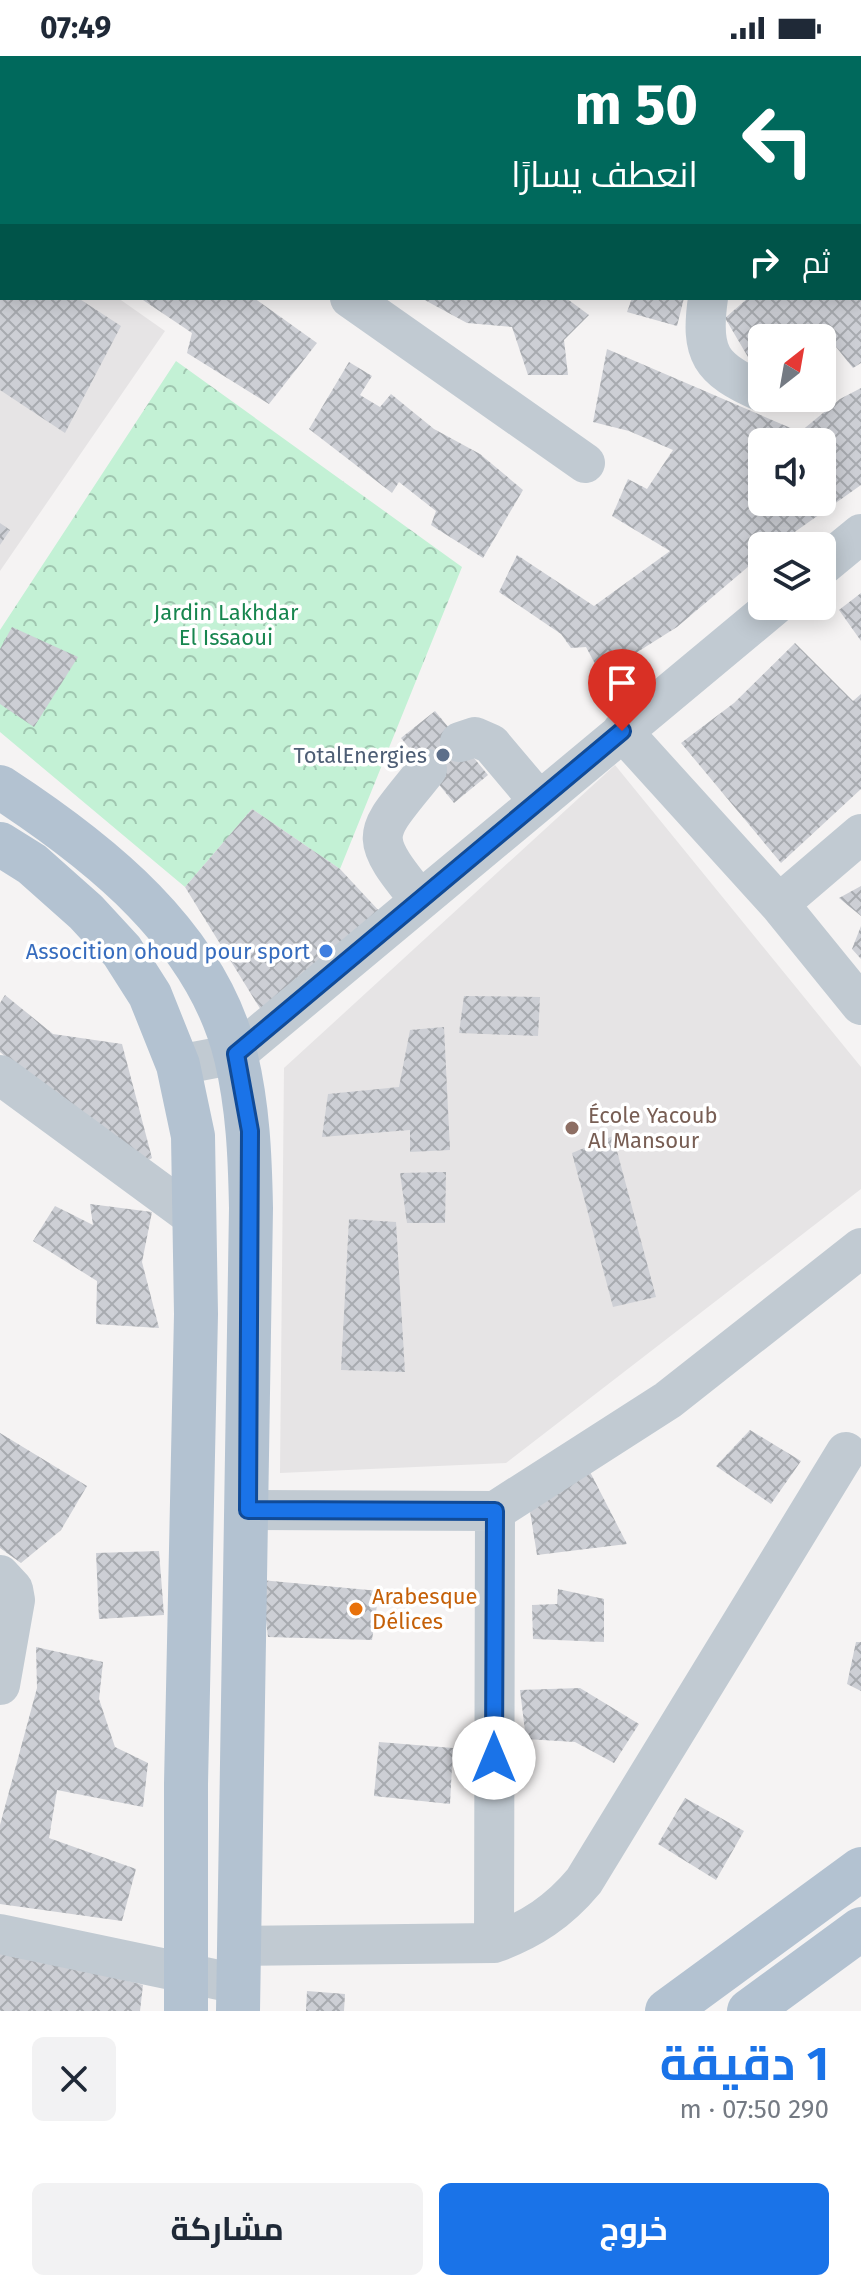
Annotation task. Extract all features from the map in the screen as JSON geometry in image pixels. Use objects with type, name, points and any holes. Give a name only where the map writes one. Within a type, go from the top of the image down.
[{"type":"main road","points":[[0,787],[86,848],[135,891],[183,945],[217,1002],[236,1054],[250,1131],[248,1510],[238,1980]]},
{"type":"main road","points":[[0,844],[32,864],[86,912],[122,951],[150,995],[178,1065],[193,1136],[195,1218],[186,1993]]},
{"type":"main road","points":[[667,2011],[861,1869]]},
{"type":"main road","points":[[749,2011],[788,1998],[861,1929]]},
{"type":"street","points":[[353,300],[585,463]]},
{"type":"street","points":[[708,300],[703,334],[713,358],[730,378],[748,386]]},
{"type":"street","points":[[836,555],[861,534]]},
{"type":"street","points":[[178,1065],[236,1054],[757,620]]},
{"type":"street","points":[[622,731],[779,904],[861,1005]]},
{"type":"street","points":[[460,742],[475,737],[491,744],[539,801]]},
{"type":"street","points":[[420,900],[386,857],[382,837],[388,819],[427,769]]},
{"type":"street","points":[[779,904],[861,834]]},
{"type":"street","points":[[0,1075],[195,1218]]},
{"type":"street","points":[[248,1510],[495,1511],[668,1400],[861,1248]]},
{"type":"street","points":[[0,1934],[186,1993],[238,1980],[494,1943],[521,1934],[552,1914],[584,1881],[846,1452]]},
{"type":"street","points":[[494,1943],[495,1511]]},
{"type":"street","points":[[0,1575],[13,1589],[15,1600],[0,1685]]},
{"type":"shaded area","points":[[0,300],[121,300],[165,331],[0,571]]},
{"type":"shaded area","name":"École Yacoub Al Mansour","points":[[615,765],[861,1067],[861,1189],[506,1463],[280,1473],[284,1068]]},
{"type":"green space","name":"Jardin Lakhdar El Issaoui","points":[[176,361],[462,567],[340,869],[252,809],[185,887],[0,732],[0,630]]},
{"type":"building","points":[[0,300],[81,300],[121,326],[65,433],[0,390]]},
{"type":"building","points":[[143,300],[257,300],[317,343],[269,404],[187,353],[192,333]]},
{"type":"building","points":[[425,300],[569,300],[589,315],[564,340],[568,375],[528,375],[512,327],[467,323]]},
{"type":"building","points":[[631,300],[684,300],[677,326],[627,312]]},
{"type":"building","points":[[746,300],[861,300],[861,363],[853,368],[836,347],[836,324],[748,324],[748,357],[725,318]]},
{"type":"building","points":[[607,349],[791,428],[748,428],[748,516],[817,516],[795,532],[748,532],[748,567],[677,627],[601,675],[586,647],[571,648],[561,634],[499,592],[517,555],[594,606],[670,551],[612,516],[628,479],[647,489],[673,450],[629,431],[593,422]]},
{"type":"building","points":[[349,362],[372,376],[360,395],[380,407],[391,394],[434,429],[480,454],[523,490],[483,558],[431,525],[436,511],[399,482],[392,493],[309,429]]},
{"type":"building","points":[[861,388],[861,485],[836,503],[836,428],[805,428],[824,412],[836,412],[836,402]]},
{"type":"building","points":[[0,523],[10,530],[0,545]]},
{"type":"building","points":[[861,593],[861,641],[839,610]]},
{"type":"building","points":[[12,627],[78,657],[34,727],[0,704],[0,649]]},
{"type":"building","points":[[795,643],[853,701],[861,694],[861,789],[781,863],[681,743],[734,703]]},
{"type":"building","name":"TotalEnergies","points":[[435,711],[488,775],[454,803],[401,738]]},
{"type":"building","points":[[252,809],[340,869],[381,913],[264,1015],[185,887]]},
{"type":"building","points":[[861,886],[861,916],[839,898]]},
{"type":"building","points":[[861,926],[861,959],[852,949]]},
{"type":"building","points":[[5,995],[53,1034],[122,1044],[152,1158],[135,1168],[0,1052],[0,1003]]},
{"type":"building","points":[[464,996],[540,997],[538,1036],[459,1033]]},
{"type":"building","points":[[444,1027],[450,1150],[410,1152],[410,1130],[322,1137],[328,1094],[399,1087],[410,1030]]},
{"type":"building","points":[[613,1136],[656,1297],[613,1307],[572,1153]]},
{"type":"building","points":[[446,1172],[445,1223],[407,1223],[400,1173]]},
{"type":"building","points":[[90,1204],[152,1212],[142,1262],[159,1328],[96,1324],[97,1281],[33,1241],[55,1206],[93,1225]]},
{"type":"building","points":[[349,1219],[396,1222],[405,1372],[341,1370]]},
{"type":"building","points":[[750,1430],[801,1461],[771,1504],[716,1466]]},
{"type":"building","points":[[0,1433],[87,1486],[61,1530],[21,1563],[0,1548]]},
{"type":"building","points":[[589,1470],[627,1544],[537,1555],[529,1505]]},
{"type":"building","points":[[159,1551],[164,1615],[99,1619],[96,1553]]},
{"type":"building","points":[[261,1580],[379,1591],[372,1640],[268,1637]]},
{"type":"building","points":[[558,1589],[604,1599],[604,1642],[533,1639],[532,1605],[557,1604]]},
{"type":"building","points":[[856,1642],[861,1642],[861,1691],[847,1684]]},
{"type":"building","points":[[36,1647],[103,1662],[99,1699],[115,1747],[148,1763],[143,1807],[57,1790],[49,1838],[136,1869],[122,1921],[0,1904],[0,1825],[37,1688]]},
{"type":"building","points":[[580,1688],[639,1724],[614,1763],[575,1742],[526,1739],[520,1690]]},
{"type":"building","points":[[379,1742],[453,1748],[450,1804],[374,1796]]},
{"type":"building","points":[[685,1798],[744,1831],[716,1880],[658,1844]]},
{"type":"building","points":[[0,1952],[59,1962],[143,1985],[140,2011],[0,2011]]},
{"type":"building","points":[[307,1991],[345,1994],[344,2011],[306,2011]]},
{"type":"place","name":"TotalEnergies","points":[[443,755]]},
{"type":"place","name":"Assocition ohoud pour sport","points":[[326,951]]},
{"type":"place","name":"École Yacoub Al Mansour","points":[[572,1128]]},
{"type":"place","name":"Arabesque Délices","points":[[356,1609]]},
{"type":"route","points":[[494,1758],[495,1511],[248,1510],[250,1131],[236,1054],[622,731]]}]
